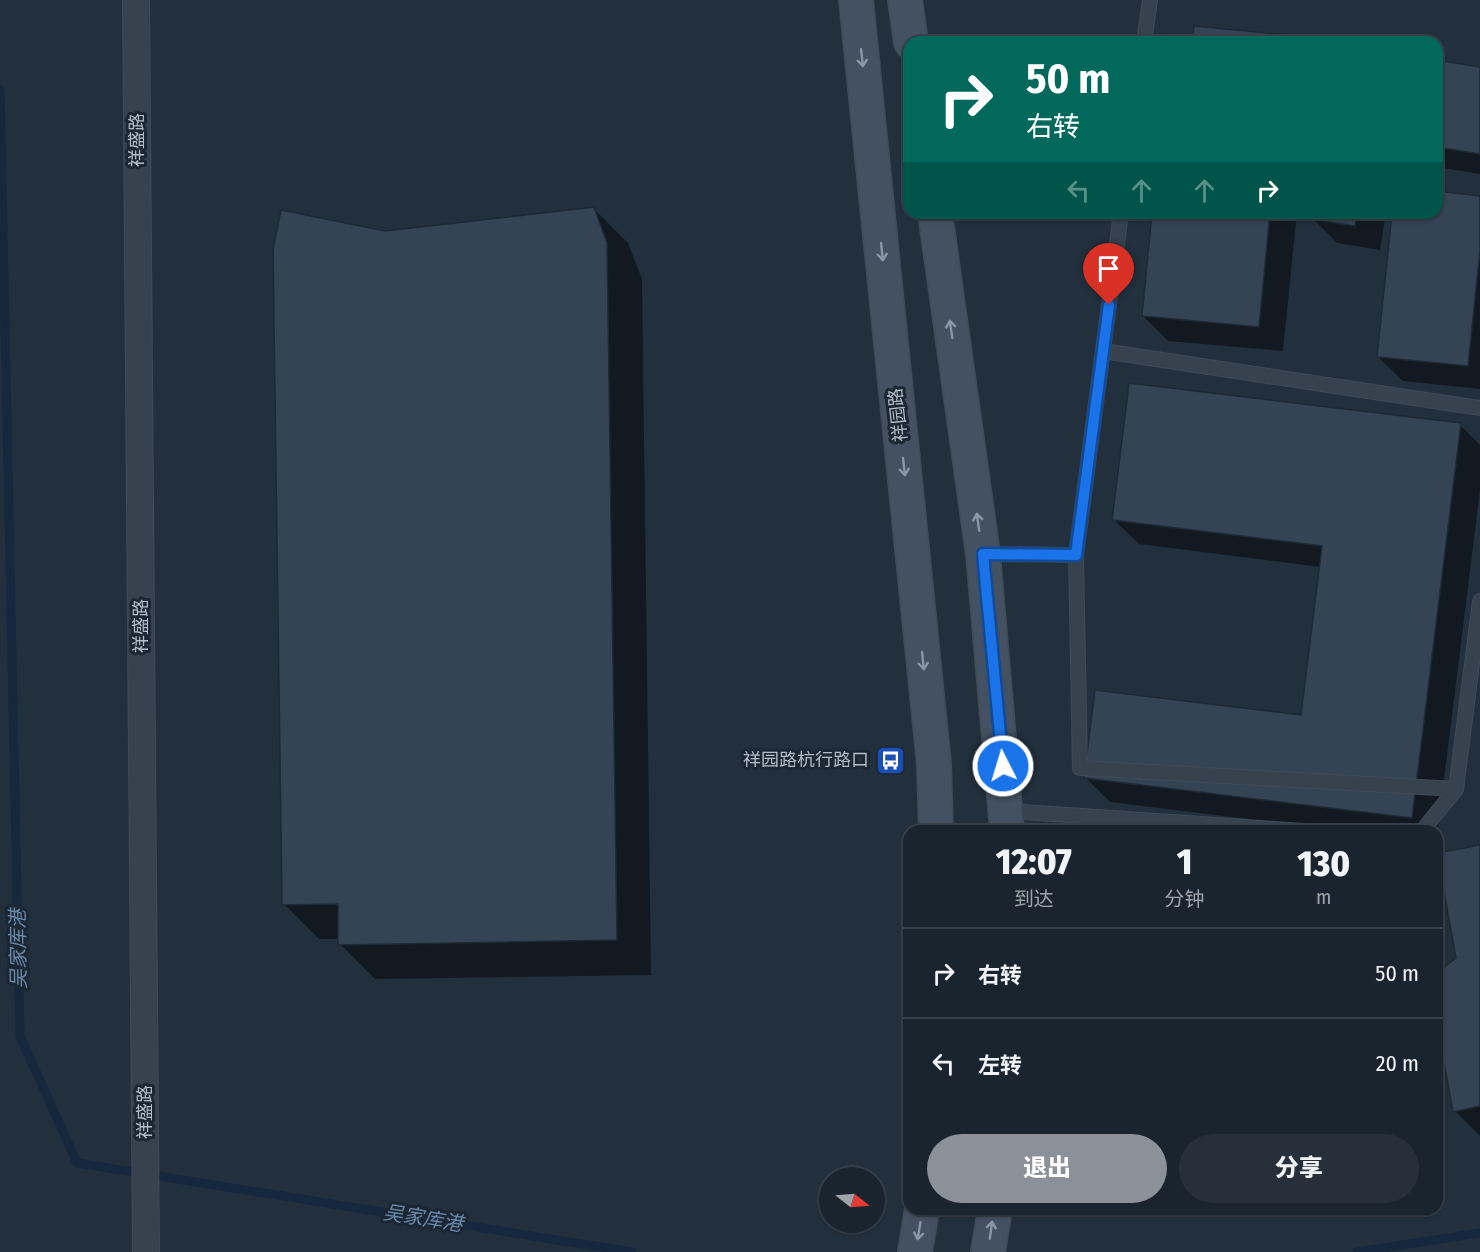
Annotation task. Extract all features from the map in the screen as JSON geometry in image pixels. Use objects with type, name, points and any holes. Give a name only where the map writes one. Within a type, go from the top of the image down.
[{"type":"main road","name":"祥园路","points":[[856,0],[934,764],[936,825]]},
{"type":"main road","points":[[905,0],[910,36]]},
{"type":"main road","points":[[936,219],[983,554],[1007,821]]},
{"type":"main road","points":[[915,1252],[921,1215]]},
{"type":"main road","points":[[988,1252],[993,1215]]},
{"type":"street","name":"祥盛路","points":[[136,0],[146,1252]]},
{"type":"lane","points":[[1145,36],[1150,0]]},
{"type":"lane","points":[[1120,219],[1076,555],[1080,768],[1456,789]]},
{"type":"lane","points":[[1103,351],[1480,408]]},
{"type":"lane","points":[[983,554],[1076,555]]},
{"type":"lane","points":[[1427,825],[1456,789],[1476,666],[1480,601]]},
{"type":"lane","points":[[1007,821],[1126,825]]},
{"type":"building","points":[[1194,26],[1287,35],[1287,36],[1193,36]]},
{"type":"building","points":[[1443,61],[1480,67],[1480,154],[1443,148]]},
{"type":"building","points":[[1443,192],[1480,196],[1480,251],[1468,366],[1377,357],[1391,219],[1443,219]]},
{"type":"building","points":[[594,207],[607,243],[617,940],[338,945],[338,904],[282,905],[273,249],[281,210],[385,231]]},
{"type":"building","points":[[1151,219],[1269,219],[1259,327],[1142,316]]},
{"type":"building","points":[[1310,219],[1356,219],[1355,226]]},
{"type":"building","points":[[1129,383],[1461,423],[1412,818],[1084,778],[1095,690],[1301,715],[1322,546],[1112,520]]},
{"type":"building","points":[[1480,845],[1480,1106],[1453,1112],[1443,1056],[1443,968],[1456,958],[1443,886],[1443,852]]},
{"type":"waterway","name":"吴家库港","points":[[0,90],[20,1036],[77,1163],[632,1252]]},
{"type":"waterway","name":"吴家库港","points":[[1357,1252],[1480,1233]]},
{"type":"place","name":"祥园路杭行路口","points":[[890,760]]},
{"type":"route","points":[[1003,766],[983,554],[1076,555],[1109,305]]}]
